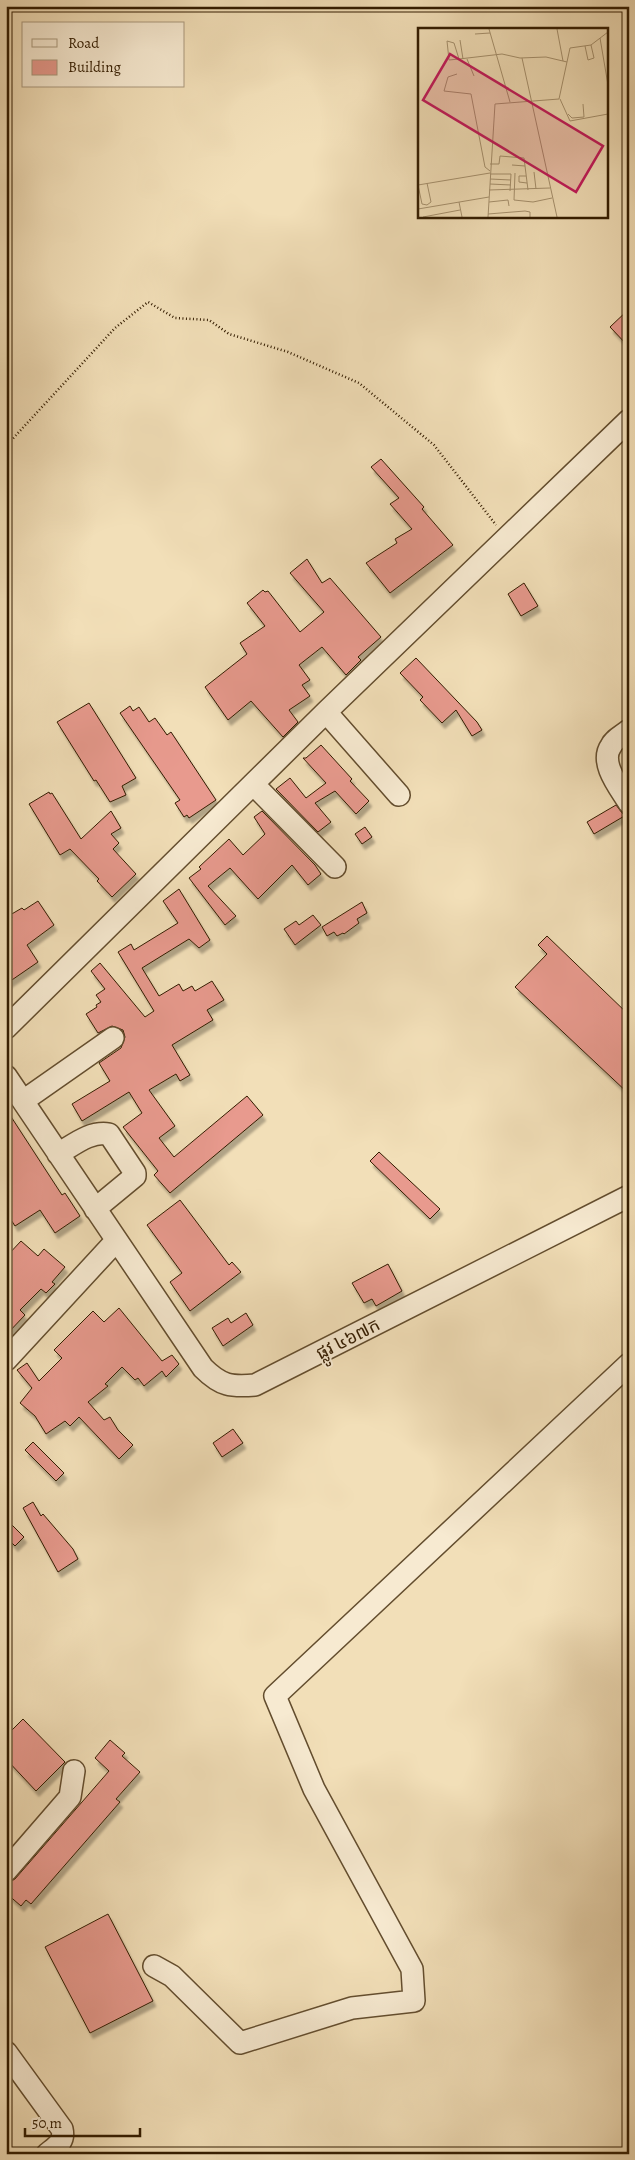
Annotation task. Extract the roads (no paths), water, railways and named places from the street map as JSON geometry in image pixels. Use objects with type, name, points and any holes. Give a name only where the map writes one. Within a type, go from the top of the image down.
[{"type":"street","points":[[6,1028],[326,712],[629,420]]},
{"type":"street","points":[[326,712],[399,794]]},
{"type":"street","points":[[629,730],[611,744],[606,754],[609,768],[629,803]]},
{"type":"street","points":[[253,784],[335,866]]},
{"type":"street","points":[[23,1101],[113,1038]]},
{"type":"street","name":"ផ្លូវ ៤៦៧ក","points":[[6,1076],[203,1368],[214,1379],[232,1387],[255,1385],[629,1196]]},
{"type":"street","points":[[58,1154],[90,1135],[98,1132],[109,1134],[135,1173],[135,1176],[95,1209]]},
{"type":"street","points":[[6,1360],[116,1241]]},
{"type":"street","points":[[154,1966],[172,1976],[240,2043],[352,2008],[414,2001],[412,1969],[314,1790],[275,1696],[629,1364]]},
{"type":"street","points":[[6,1872],[70,1797],[74,1771]]},
{"type":"street","points":[[6,2052],[62,2129],[64,2136],[61,2142],[47,2154]]}]
